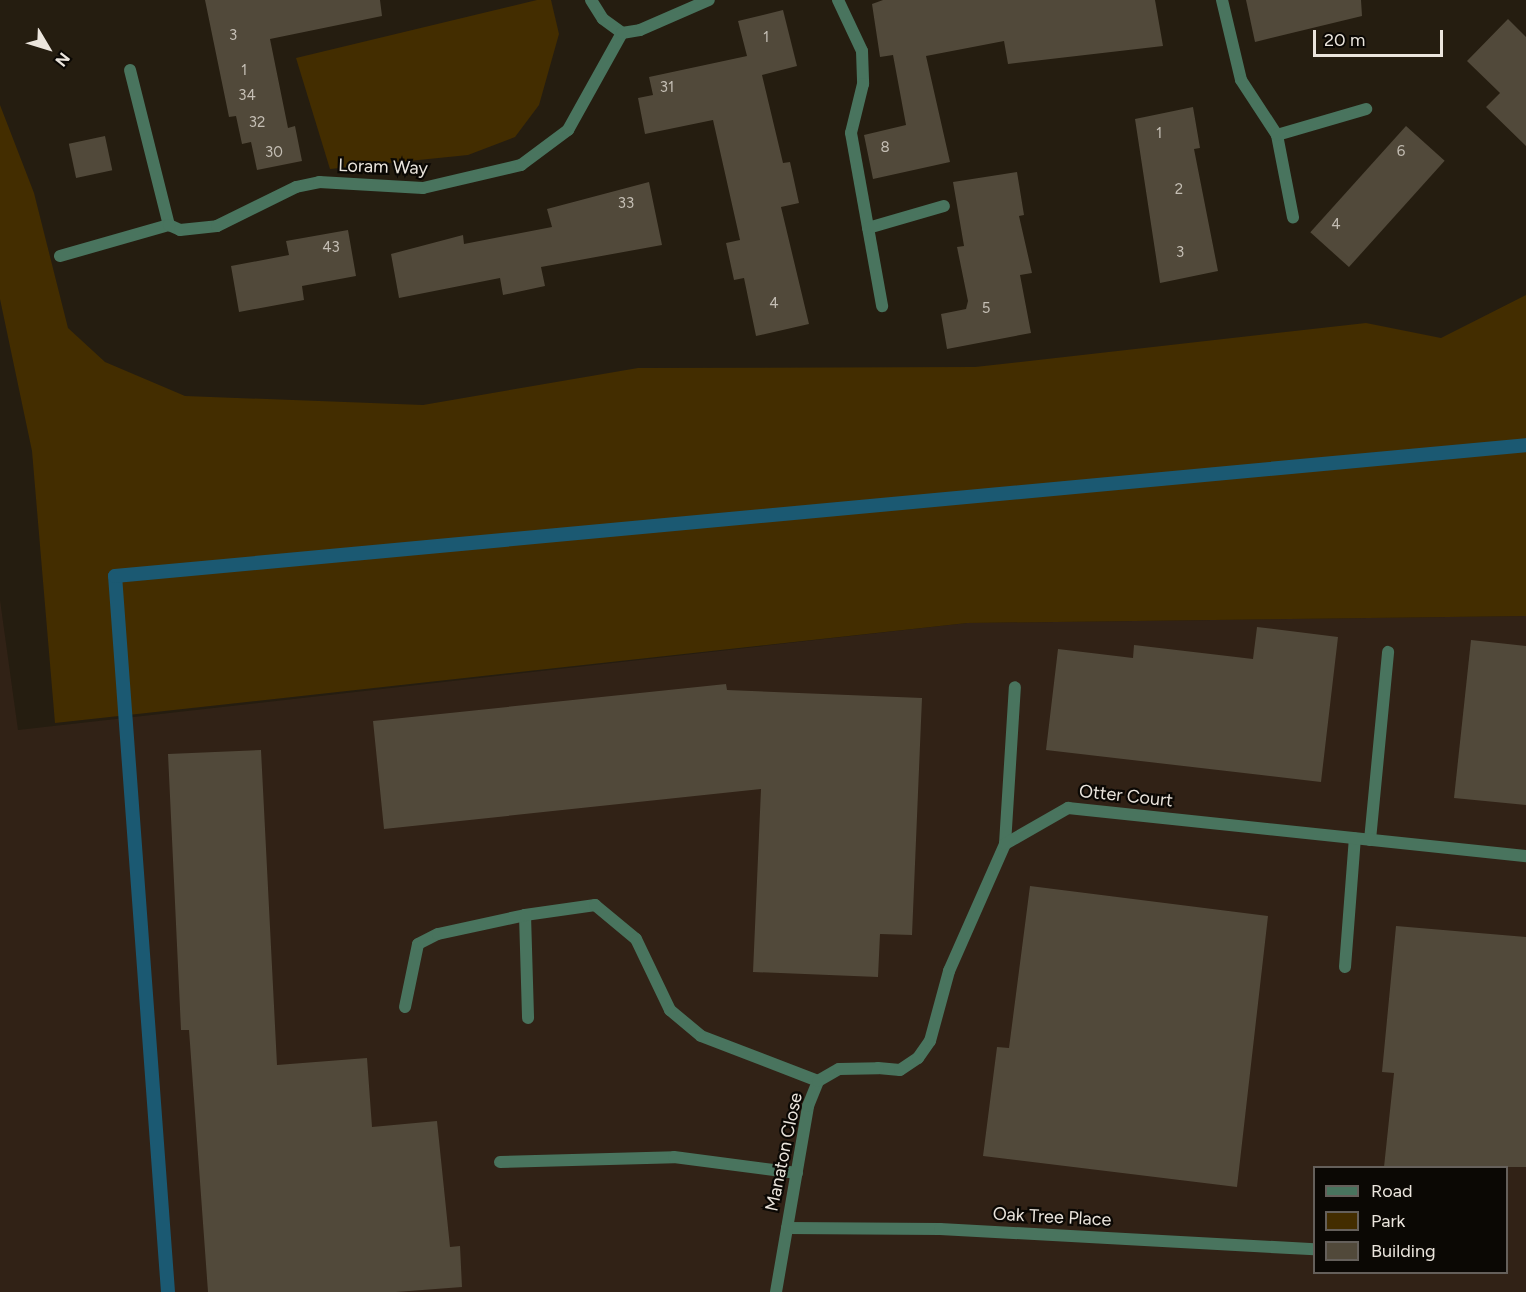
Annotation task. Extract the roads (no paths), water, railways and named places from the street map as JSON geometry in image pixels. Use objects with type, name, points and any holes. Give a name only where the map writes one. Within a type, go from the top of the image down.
[{"type":"street","points":[[591,0],[603,19],[622,33],[640,30],[709,0]]},
{"type":"street","points":[[838,0],[862,51],[863,84],[851,133],[882,306]]},
{"type":"street","points":[[1222,0],[1241,80],[1277,135],[1293,217]]},
{"type":"street","name":"Loram Way","points":[[60,256],[169,225],[180,230],[217,226],[271,198],[319,182],[423,188],[521,165],[568,130],[622,33]]},
{"type":"street","points":[[130,70],[169,225]]},
{"type":"street","points":[[1277,135],[1366,109]]},
{"type":"street","points":[[868,228],[944,206]]},
{"type":"street","points":[[1370,840],[1388,652]]},
{"type":"street","points":[[1005,844],[1016,687]]},
{"type":"street","name":"Otter Court","points":[[1005,844],[1068,808],[1526,856]]},
{"type":"street","points":[[1345,967],[1355,838]]},
{"type":"street","name":"Manaton Close","points":[[776,1292],[808,1106],[818,1081],[839,1069],[900,1070],[918,1058],[930,1041],[949,971],[1005,844]]},
{"type":"street","points":[[405,1007],[418,944],[438,934],[525,915],[595,905],[636,939],[670,1010],[701,1036],[818,1081]]},
{"type":"street","points":[[525,915],[528,1018]]},
{"type":"street","points":[[500,1162],[674,1157],[797,1173]]},
{"type":"street","name":"Oak Tree Place","points":[[787,1228],[940,1229],[1313,1249]]},
{"type":"waterway","points":[[168,1292],[115,576],[1526,445]]}]
